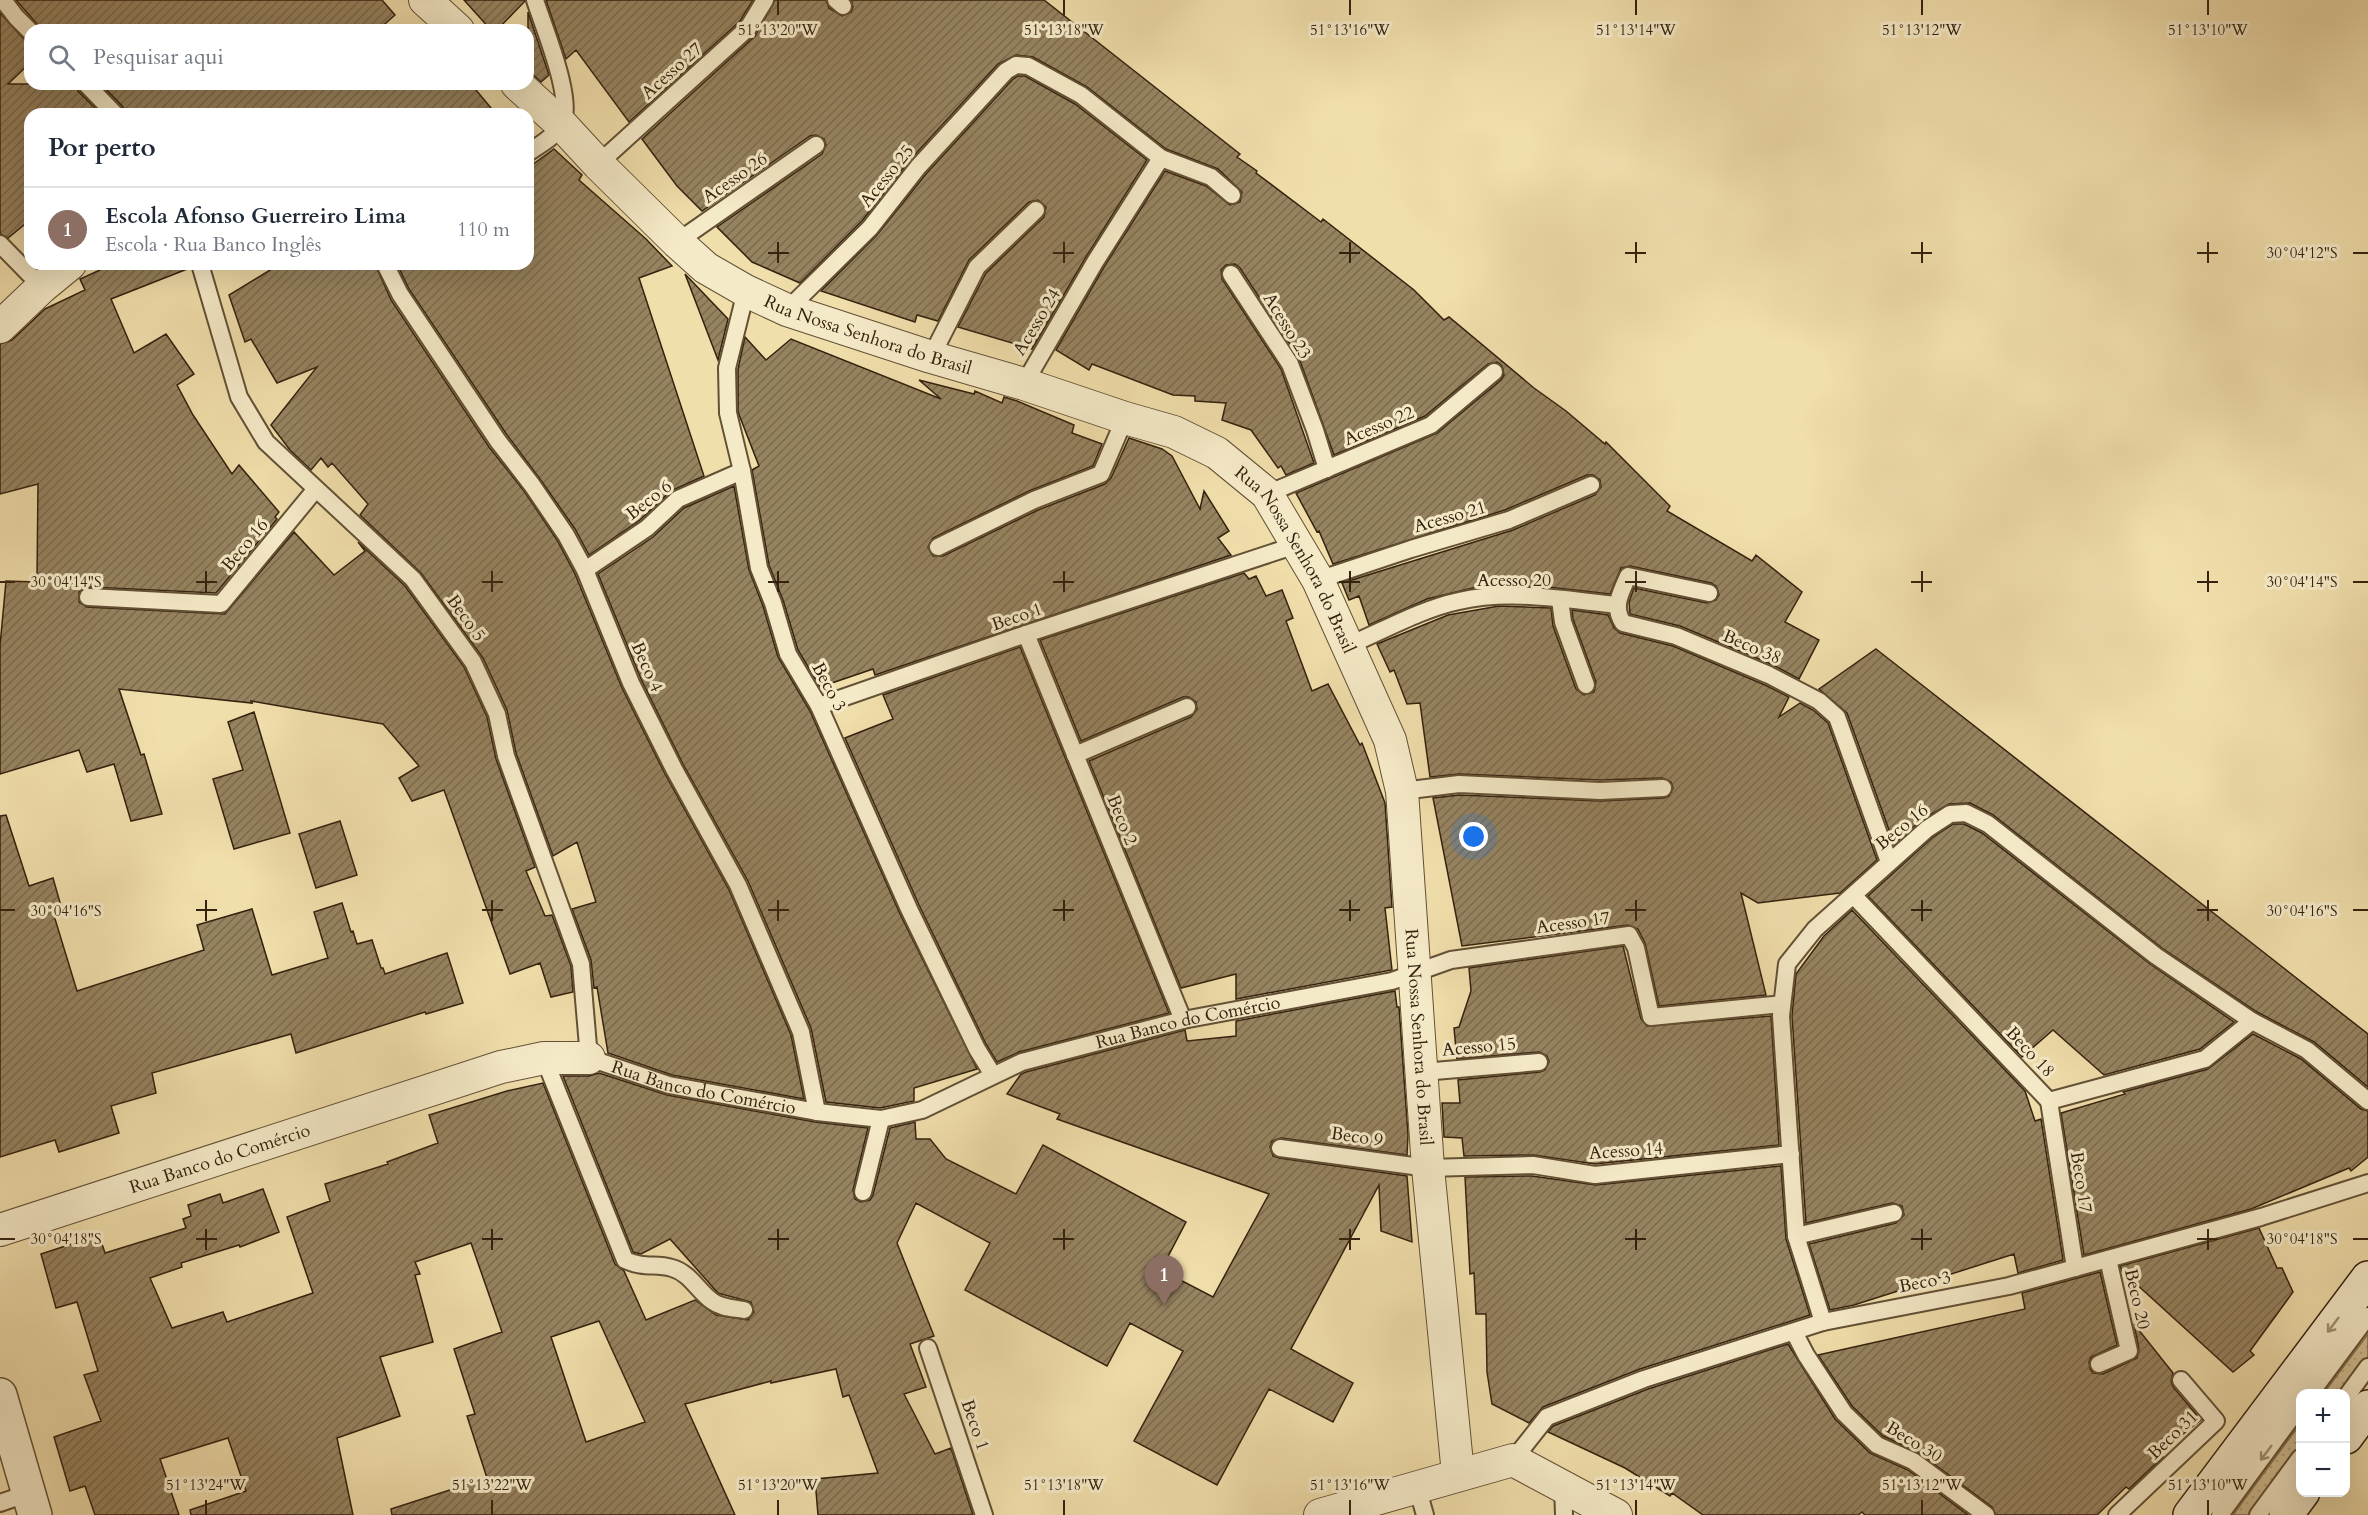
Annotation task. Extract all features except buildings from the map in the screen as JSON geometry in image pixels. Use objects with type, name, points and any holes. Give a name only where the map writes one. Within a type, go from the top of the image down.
[{"type":"main road","points":[[2190,1515],[2368,1278]]},
{"type":"main road","points":[[0,1395],[21,1504]]},
{"type":"main road","points":[[2350,1432],[2368,1407]]},
{"type":"main road","points":[[2286,1515],[2299,1497]]},
{"type":"street","points":[[424,0],[451,24]]},
{"type":"street","name":"Rua Nossa Senhora do Brasil","points":[[524,90],[562,124],[598,164],[677,242],[706,268],[746,291],[787,310],[1174,432],[1217,453],[1267,494],[1318,580],[1390,740],[1402,791],[1428,1168],[1458,1474]]},
{"type":"street","points":[[0,327],[62,270]]},
{"type":"street","name":"Rua Banco do Comércio","points":[[0,1230],[501,1067],[544,1058],[589,1058]]},
{"type":"street","points":[[1320,1515],[1421,1501],[1458,1474],[1513,1460],[1563,1500],[1616,1515]]},
{"type":"lane","points":[[3,0],[24,25]]},
{"type":"lane","points":[[534,149],[550,137],[562,124],[565,102],[561,76],[535,0]]},
{"type":"lane","name":"Acesso 27","points":[[598,164],[748,27],[765,0]]},
{"type":"lane","name":"Acesso 25","points":[[787,310],[870,228],[918,166],[1006,71],[1017,65],[1028,66],[1081,95],[1161,158]]},
{"type":"lane","points":[[92,90],[109,108]]},
{"type":"lane","name":"Acesso 26","points":[[677,242],[816,145]]},
{"type":"lane","points":[[1161,158],[1210,177],[1232,195]]},
{"type":"lane","name":"Acesso 24","points":[[1024,384],[1095,262],[1161,158]]},
{"type":"lane","points":[[931,357],[977,267],[1035,210]]},
{"type":"lane","points":[[0,244],[24,269]]},
{"type":"lane","points":[[25,270],[42,287]]},
{"type":"lane","name":"Beco 5","points":[[202,270],[239,397],[266,442],[413,579],[473,662],[497,714],[506,756],[580,964],[589,1058]]},
{"type":"lane","name":"Beco 4","points":[[388,270],[400,294],[498,441],[566,535],[585,570],[631,683],[674,769],[738,885],[801,1032],[817,1112]]},
{"type":"lane","name":"Acesso 23","points":[[1231,274],[1290,364],[1316,430],[1327,469]]},
{"type":"lane","name":"Beco 3","points":[[746,291],[727,368],[728,413],[742,471],[759,568],[789,654],[819,706],[909,909],[977,1049],[993,1076]]},
{"type":"lane","name":"Acesso 22","points":[[1267,494],[1431,424],[1494,372]]},
{"type":"lane","points":[[938,547],[1035,500],[1101,474],[1125,418]]},
{"type":"lane","name":"Beco 6","points":[[585,570],[647,528],[678,498],[742,471]]},
{"type":"lane","name":"Acesso 21","points":[[1318,580],[1509,520],[1591,486]]},
{"type":"lane","name":"Beco 16","points":[[88,597],[221,604],[315,490]]},
{"type":"lane","name":"Beco 1","points":[[819,706],[1026,634],[1296,545]]},
{"type":"lane","points":[[1617,605],[1628,576],[1709,593]]},
{"type":"lane","name":"Acesso 20","points":[[1347,646],[1434,609],[1477,598],[1517,597],[1617,605]]},
{"type":"lane","points":[[1560,600],[1563,622],[1586,686]]},
{"type":"lane","name":"Beco 38","points":[[1617,605],[1623,623],[1676,636],[1769,675],[1819,701],[1837,717],[1889,862]]},
{"type":"lane","name":"Beco 2","points":[[1026,634],[1183,1020]]},
{"type":"lane","points":[[1075,755],[1187,707]]},
{"type":"lane","points":[[1402,791],[1459,784],[1600,791],[1663,788]]},
{"type":"lane","name":"Beco 16","points":[[1823,1322],[1796,1236],[1781,1016],[1787,964],[1815,929],[1927,829],[1950,814],[1966,813],[1988,824],[2156,956],[2252,1021],[2307,1050],[2368,1101]]},
{"type":"lane","name":"Beco 18","points":[[1854,896],[2049,1101],[2205,1059],[2252,1021]]},
{"type":"lane","name":"Acesso 17","points":[[1414,972],[1451,960],[1484,954],[1629,935],[1636,948],[1651,1017],[1782,1004]]},
{"type":"lane","name":"Rua Banco do Comércio","points":[[589,1058],[669,1086],[817,1112],[881,1119],[922,1110],[1022,1062],[1183,1020],[1392,981],[1414,972]]},
{"type":"lane","points":[[544,1058],[625,1260],[639,1266],[672,1268],[685,1274],[713,1302],[724,1307],[744,1310]]},
{"type":"lane","name":"Acesso 15","points":[[1423,1072],[1539,1062]]},
{"type":"lane","name":"Beco 17","points":[[2049,1101],[2075,1268]]},
{"type":"lane","points":[[863,1192],[881,1119]]},
{"type":"lane","name":"Beco 9","points":[[1281,1148],[1428,1168]]},
{"type":"lane","name":"Acesso 14","points":[[1428,1168],[1533,1165],[1595,1175],[1791,1154]]},
{"type":"lane","name":"Beco 3","points":[[1513,1460],[1547,1417],[1644,1379],[1823,1322],[2009,1286],[2261,1217],[2368,1183]]},
{"type":"lane","points":[[1796,1236],[1894,1213]]},
{"type":"lane","name":"Beco 20","points":[[2099,1364],[2129,1351],[2108,1259]]},
{"type":"lane","points":[[2314,1389],[2368,1316]]},
{"type":"lane","name":"Beco 30","points":[[1794,1332],[1806,1355],[1844,1413],[1877,1445],[1913,1461],[1986,1515]]},
{"type":"lane","name":"Beco 1","points":[[928,1348],[984,1515]]},
{"type":"lane","points":[[2350,1392],[2368,1367]]},
{"type":"lane","name":"Beco 31","points":[[2117,1515],[2216,1421],[2181,1380]]},
{"type":"lane","points":[[2220,1515],[2296,1413]]},
{"type":"lane","points":[[2258,1515],[2296,1465]]},
{"type":"shaded area","points":[[2368,1334],[2368,1357],[2343,1389],[2327,1389]]},
{"type":"shaded area","points":[[2296,1429],[2296,1452],[2250,1515],[2233,1515]]},
{"type":"place","name":"Escola Afonso Guerreiro Lima","points":[[1164,1305]]}]
